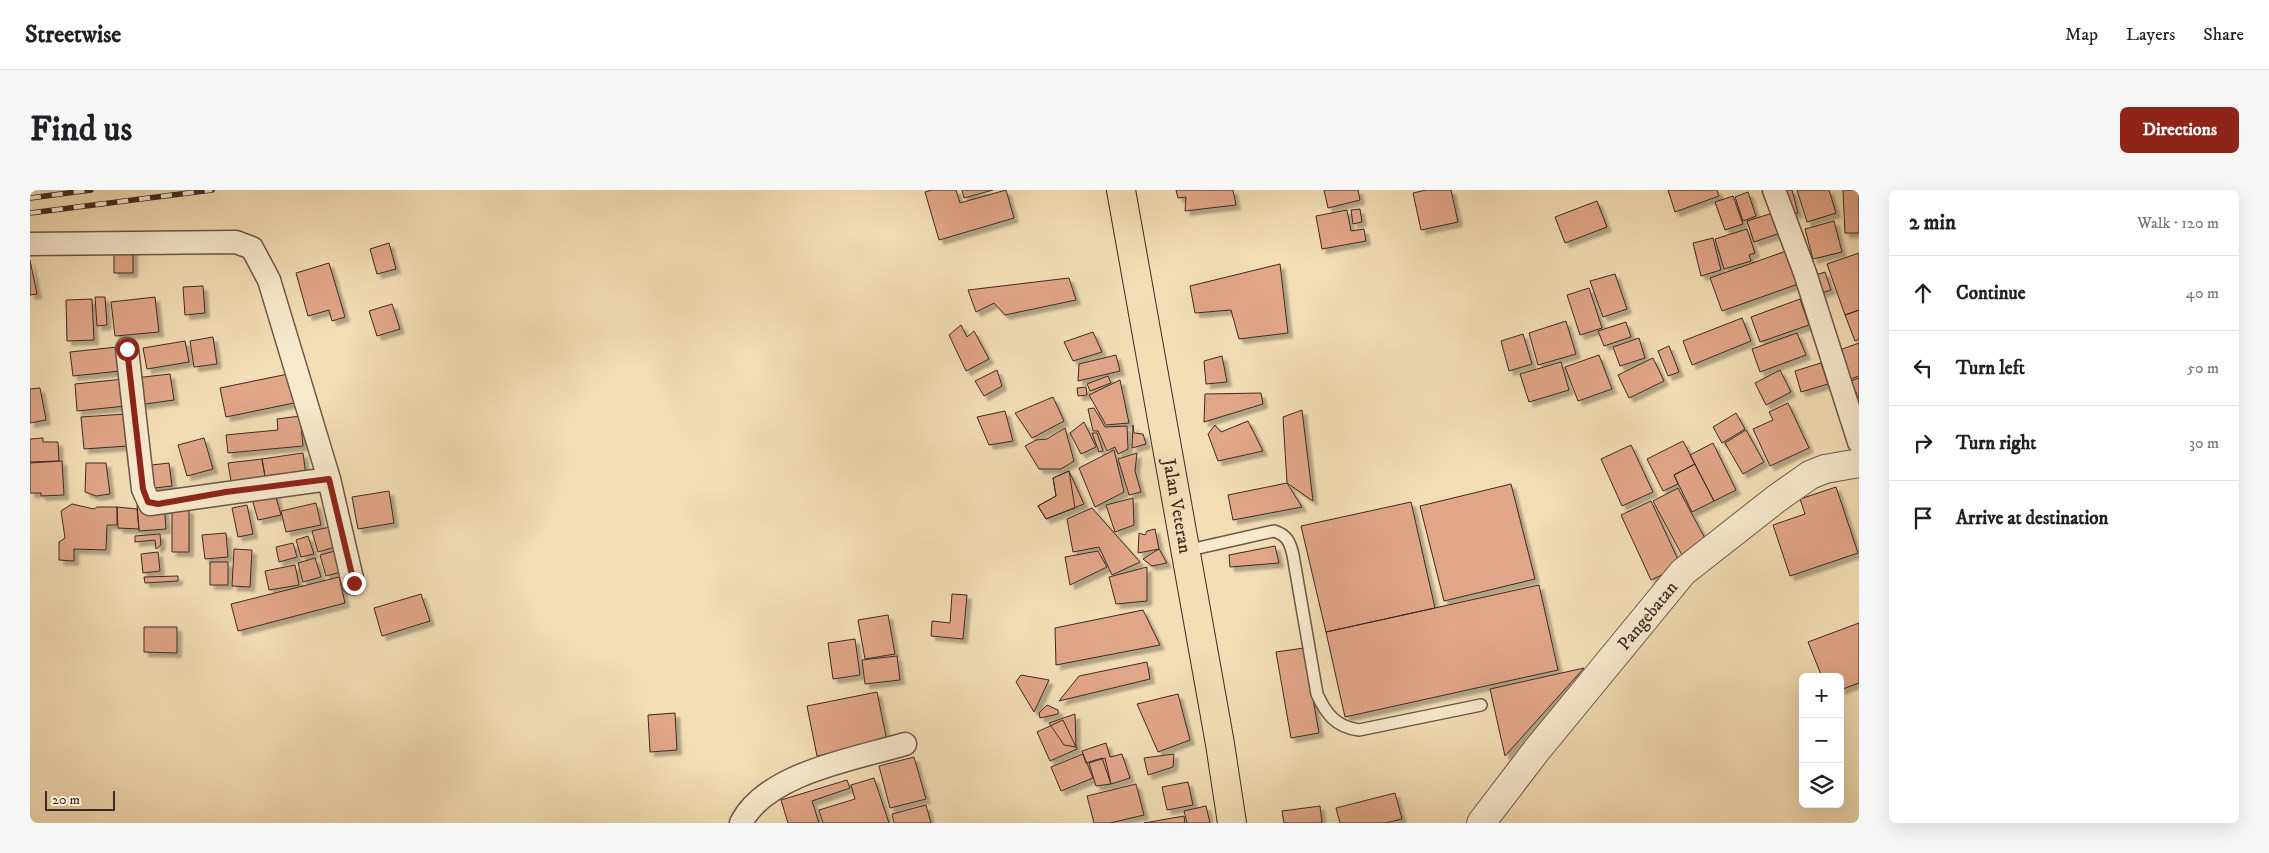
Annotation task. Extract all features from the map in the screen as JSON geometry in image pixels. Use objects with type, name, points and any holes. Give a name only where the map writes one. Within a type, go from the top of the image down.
[{"type":"highway","name":"Jalan Veteran","points":[[1121,190],[1220,744],[1232,823]]},
{"type":"street","points":[[1774,190],[1805,274],[1859,442]]},
{"type":"street","points":[[30,244],[236,242],[252,248],[270,280],[329,479],[354,583]]},
{"type":"street","points":[[127,349],[143,489],[150,504],[329,479]]},
{"type":"street","name":"Pangebatan","points":[[1481,823],[1536,751],[1683,572],[1776,498],[1810,475],[1825,469],[1859,463]]},
{"type":"street","points":[[741,823],[758,800],[771,790],[801,775],[905,744]]},
{"type":"lane","points":[[1185,551],[1274,531],[1282,533],[1288,539],[1293,554],[1317,694],[1324,709],[1333,721],[1345,728],[1359,730],[1481,705]]},
{"type":"building","points":[[932,190],[956,190],[960,203],[1006,190],[1014,218],[939,240],[925,192]]},
{"type":"building","points":[[962,190],[993,190],[964,198]]},
{"type":"building","points":[[1176,190],[1233,190],[1236,205],[1185,211],[1186,197],[1178,198]]},
{"type":"building","points":[[1324,190],[1358,190],[1360,200],[1328,208]]},
{"type":"building","points":[[1426,190],[1451,190],[1458,222],[1421,230],[1413,193]]},
{"type":"building","points":[[1668,190],[1717,190],[1719,196],[1675,212]]},
{"type":"building","points":[[1785,190],[1792,190],[1798,213],[1792,214]]},
{"type":"building","points":[[1797,190],[1829,190],[1836,213],[1807,222]]},
{"type":"building","points":[[1843,190],[1859,190],[1859,233],[1845,233]]},
{"type":"building","points":[[1748,192],[1756,216],[1743,221],[1735,197]]},
{"type":"building","points":[[1733,196],[1743,224],[1725,230],[1715,202]]},
{"type":"building","points":[[1597,201],[1607,227],[1565,243],[1555,217]]},
{"type":"building","points":[[1360,209],[1362,222],[1353,224],[1351,210]]},
{"type":"building","points":[[1347,210],[1351,231],[1364,229],[1366,241],[1322,249],[1316,216]]},
{"type":"building","points":[[1776,212],[1783,232],[1754,242],[1747,221]]},
{"type":"building","points":[[1834,221],[1842,252],[1813,259],[1805,229]]},
{"type":"building","points":[[1747,229],[1755,253],[1749,255],[1751,261],[1724,269],[1715,239]]},
{"type":"building","points":[[1713,238],[1721,270],[1701,276],[1693,243]]},
{"type":"building","points":[[389,243],[396,269],[377,274],[370,249]]},
{"type":"building","points":[[114,245],[133,245],[133,273],[114,273]]},
{"type":"building","points":[[1789,250],[1801,283],[1722,311],[1710,278]]},
{"type":"building","points":[[1859,253],[1859,310],[1845,315],[1827,264]]},
{"type":"building","points":[[30,260],[37,294],[30,295]]},
{"type":"building","points":[[329,263],[345,317],[332,321],[329,310],[308,316],[296,273]]},
{"type":"building","points":[[1280,264],[1288,333],[1239,339],[1231,310],[1195,313],[1190,286]]},
{"type":"building","points":[[1825,272],[1831,290],[1818,294],[1812,276]]},
{"type":"building","points":[[1615,274],[1627,309],[1603,317],[1590,281]]},
{"type":"building","points":[[1069,278],[1076,300],[1005,315],[994,303],[976,312],[968,290]]},
{"type":"building","points":[[203,286],[205,313],[185,315],[183,287]]},
{"type":"building","points":[[1589,288],[1602,328],[1580,335],[1567,295]]},
{"type":"building","points":[[95,297],[105,297],[107,325],[97,326]]},
{"type":"building","points":[[155,297],[159,332],[115,336],[111,302]]},
{"type":"building","points":[[92,299],[94,340],[67,341],[66,300]]},
{"type":"building","points":[[1800,299],[1809,325],[1760,342],[1751,317]]},
{"type":"building","points":[[392,304],[400,329],[377,336],[369,311]]},
{"type":"building","points":[[1859,310],[1859,339],[1855,341],[1845,315]]},
{"type":"building","points":[[1742,318],[1751,341],[1692,365],[1683,341]]},
{"type":"building","points":[[1566,321],[1576,354],[1538,365],[1529,333]]},
{"type":"building","points":[[1626,322],[1631,337],[1604,346],[1598,331]]},
{"type":"building","points":[[961,325],[967,337],[974,331],[989,359],[966,371],[949,335]]},
{"type":"building","points":[[1093,332],[1102,352],[1073,361],[1064,342]]},
{"type":"building","points":[[1797,333],[1806,355],[1760,372],[1752,349]]},
{"type":"building","points":[[1523,334],[1532,364],[1509,371],[1501,341]]},
{"type":"building","points":[[213,337],[217,364],[194,367],[190,341]]},
{"type":"building","points":[[1639,338],[1645,358],[1620,366],[1613,347]]},
{"type":"building","points":[[185,341],[189,362],[147,369],[143,348]]},
{"type":"building","points":[[1859,343],[1859,376],[1845,381],[1834,352]]},
{"type":"building","points":[[1669,346],[1679,372],[1668,376],[1658,351]]},
{"type":"building","points":[[117,347],[120,371],[73,376],[70,352]]},
{"type":"building","points":[[1116,355],[1120,371],[1078,381],[1079,364]]},
{"type":"building","points":[[1599,355],[1612,389],[1578,401],[1565,367]]},
{"type":"building","points":[[1222,356],[1227,382],[1206,384],[1204,361]]},
{"type":"building","points":[[1653,358],[1664,381],[1629,398],[1618,375]]},
{"type":"building","points":[[1561,362],[1569,390],[1529,402],[1520,374]]},
{"type":"building","points":[[1821,363],[1828,384],[1801,392],[1795,371]]},
{"type":"building","points":[[997,370],[1002,386],[984,396],[975,381]]},
{"type":"building","points":[[1780,370],[1791,392],[1766,405],[1755,383]]},
{"type":"building","points":[[170,374],[174,400],[138,405],[135,378]]},
{"type":"building","points":[[288,374],[294,403],[226,417],[220,388]]},
{"type":"building","points":[[1108,376],[1111,383],[1090,391],[1087,384]]},
{"type":"building","points":[[1859,378],[1859,399],[1851,381]]},
{"type":"building","points":[[124,379],[126,406],[77,411],[75,384]]},
{"type":"building","points":[[1120,380],[1129,423],[1106,425],[1089,395]]},
{"type":"building","points":[[1086,387],[1087,395],[1078,396],[1077,388]]},
{"type":"building","points":[[40,388],[46,420],[30,423],[30,389]]},
{"type":"building","points":[[1261,393],[1263,404],[1204,422],[1205,394]]},
{"type":"building","points":[[1053,397],[1064,421],[1032,438],[1015,413]]},
{"type":"building","points":[[1788,403],[1809,448],[1770,466],[1753,429],[1773,420],[1769,412]]},
{"type":"building","points":[[1094,408],[1105,427],[1127,426],[1128,449],[1118,454],[1115,447],[1107,451],[1098,431],[1093,431],[1088,409]]},
{"type":"building","points":[[1302,410],[1313,501],[1287,483],[1283,417]]},
{"type":"building","points":[[1005,411],[1013,441],[989,445],[977,417]]},
{"type":"building","points":[[1736,413],[1745,429],[1722,443],[1713,427]]},
{"type":"building","points":[[126,414],[128,446],[84,449],[81,417]]},
{"type":"building","points":[[300,416],[303,446],[228,453],[226,435],[278,430],[277,419]]},
{"type":"building","points":[[1248,421],[1263,451],[1218,461],[1208,434],[1215,425],[1221,432]]},
{"type":"building","points":[[1084,422],[1096,447],[1081,454],[1070,433]]},
{"type":"building","points":[[1133,425],[1134,433],[1143,434],[1146,444],[1132,448]]},
{"type":"building","points":[[1065,428],[1074,461],[1061,469],[1039,469],[1025,446],[1036,440],[1047,439]]},
{"type":"building","points":[[1746,430],[1764,462],[1743,474],[1725,443]]},
{"type":"building","points":[[1092,433],[1097,433],[1103,451],[1099,452]]},
{"type":"building","points":[[43,438],[43,442],[58,442],[59,461],[30,462],[30,439]]},
{"type":"building","points":[[204,438],[213,469],[187,476],[178,445]]},
{"type":"building","points":[[1683,441],[1695,464],[1674,475],[1678,484],[1663,491],[1647,459]]},
{"type":"building","points":[[1713,443],[1736,490],[1714,501],[1690,455]]},
{"type":"building","points":[[1631,445],[1653,492],[1622,506],[1601,459]]},
{"type":"building","points":[[1114,450],[1124,492],[1095,507],[1079,468]]},
{"type":"building","points":[[303,453],[306,476],[266,482],[262,459]]},
{"type":"building","points":[[1137,453],[1135,471],[1141,492],[1129,495],[1118,459]]},
{"type":"building","points":[[262,459],[266,482],[232,487],[228,463]]},
{"type":"building","points":[[62,461],[64,495],[41,496],[41,493],[30,493],[30,463]]},
{"type":"building","points":[[86,463],[106,463],[110,494],[96,496],[85,492]]},
{"type":"building","points":[[169,463],[172,486],[146,489],[143,466]]},
{"type":"building","points":[[1695,464],[1714,501],[1692,512],[1674,475]]},
{"type":"building","points":[[1069,471],[1084,504],[1046,519],[1038,506],[1056,496],[1053,478]]},
{"type":"building","points":[[1069,471],[1075,508],[1046,519],[1038,506],[1056,496],[1053,478]]},
{"type":"building","points":[[1287,483],[1302,507],[1233,520],[1228,495]]},
{"type":"building","points":[[1511,484],[1535,579],[1444,601],[1420,506]]},
{"type":"building","points":[[1836,487],[1858,553],[1790,576],[1773,525],[1805,514],[1800,499]]},
{"type":"building","points":[[1678,488],[1708,544],[1683,557],[1653,501]]},
{"type":"building","points":[[274,490],[281,515],[258,520],[251,495]]},
{"type":"building","points":[[389,491],[394,523],[358,529],[352,497]]},
{"type":"building","points":[[1133,498],[1134,525],[1115,532],[1106,505]]},
{"type":"building","points":[[1651,501],[1681,566],[1651,580],[1621,515]]},
{"type":"building","points":[[1411,502],[1435,608],[1326,632],[1301,526]]},
{"type":"building","points":[[164,503],[166,529],[139,531],[137,505]]},
{"type":"building","points":[[316,503],[321,525],[286,532],[281,511]]},
{"type":"building","points":[[72,504],[94,509],[97,507],[117,507],[117,525],[107,525],[106,550],[74,549],[74,561],[59,560],[59,542],[65,538],[61,511]]},
{"type":"building","points":[[247,505],[253,534],[238,537],[232,508]]},
{"type":"building","points":[[117,507],[137,509],[139,529],[118,528]]},
{"type":"building","points":[[172,508],[189,509],[189,552],[172,552]]},
{"type":"building","points":[[1092,508],[1140,562],[1112,575],[1099,547],[1073,552],[1067,519]]},
{"type":"building","points":[[330,527],[335,547],[318,552],[312,531]]},
{"type":"building","points":[[1155,529],[1159,549],[1138,553],[1139,533],[1145,535],[1147,531]]},
{"type":"building","points":[[226,533],[228,557],[205,559],[202,535]]},
{"type":"building","points":[[160,534],[161,545],[156,549],[155,540],[135,542],[135,536]]},
{"type":"building","points":[[308,536],[314,554],[301,557],[296,540]]},
{"type":"building","points":[[293,543],[297,557],[279,562],[276,547]]},
{"type":"building","points":[[1275,546],[1279,563],[1230,567],[1229,555]]},
{"type":"building","points":[[234,549],[252,550],[250,587],[232,586]]},
{"type":"building","points":[[1159,549],[1167,563],[1152,566],[1143,559]]},
{"type":"building","points":[[339,550],[345,571],[326,576],[320,555]]},
{"type":"building","points":[[1098,551],[1107,567],[1070,585],[1065,557]]},
{"type":"building","points":[[158,552],[160,571],[143,573],[141,554]]},
{"type":"building","points":[[315,558],[321,577],[303,582],[298,563]]},
{"type":"building","points":[[210,562],[228,562],[228,585],[210,585]]},
{"type":"building","points":[[295,565],[299,585],[269,590],[265,571]]},
{"type":"building","points":[[1147,567],[1147,601],[1116,604],[1109,577]]},
{"type":"building","points":[[178,576],[178,581],[145,583],[144,577]]},
{"type":"building","points":[[339,577],[345,603],[238,631],[231,604]]},
{"type":"building","points":[[1539,585],[1558,670],[1345,717],[1326,632]]},
{"type":"building","points":[[421,594],[430,621],[382,636],[374,608]]},
{"type":"building","points":[[952,594],[967,595],[963,639],[931,636],[932,621],[950,623]]},
{"type":"building","points":[[1143,610],[1160,645],[1056,665],[1055,628]]},
{"type":"building","points":[[888,615],[895,654],[865,659],[858,620]]},
{"type":"building","points":[[1859,623],[1859,683],[1844,689],[1844,673],[1820,673],[1808,642]]},
{"type":"building","points":[[144,627],[177,627],[177,653],[144,652]]},
{"type":"building","points":[[855,639],[860,675],[833,679],[828,643]]},
{"type":"building","points":[[1304,648],[1319,733],[1291,738],[1276,652]]},
{"type":"building","points":[[897,656],[900,680],[865,684],[862,660]]},
{"type":"building","points":[[1147,662],[1150,679],[1059,701],[1079,676]]},
{"type":"building","points":[[1584,668],[1505,756],[1490,689]]},
{"type":"building","points":[[1021,675],[1049,680],[1034,712],[1016,682]]},
{"type":"building","points":[[877,692],[887,741],[817,756],[807,706]]},
{"type":"building","points":[[1178,694],[1190,740],[1158,752],[1137,704]]},
{"type":"building","points":[[1047,705],[1058,710],[1058,714],[1040,718],[1039,713]]},
{"type":"building","points":[[675,713],[677,750],[650,752],[648,715]]},
{"type":"building","points":[[1075,714],[1076,747],[1064,745],[1049,723]]},
{"type":"building","points":[[1063,720],[1077,749],[1050,761],[1037,732]]},
{"type":"building","points":[[1106,743],[1110,757],[1122,754],[1130,778],[1111,784],[1102,758],[1086,763],[1082,751]]},
{"type":"building","points":[[1083,754],[1093,778],[1061,791],[1051,767]]},
{"type":"building","points":[[1174,754],[1173,767],[1148,775],[1144,758]]},
{"type":"building","points":[[914,757],[926,799],[890,808],[879,766]]},
{"type":"building","points":[[1105,758],[1111,784],[1096,786],[1089,763]]},
{"type":"building","points":[[874,778],[889,823],[823,823],[819,810],[855,799],[851,785]]},
{"type":"building","points":[[847,780],[850,788],[812,801],[819,823],[788,823],[781,800]]},
{"type":"building","points":[[1188,782],[1193,805],[1167,810],[1162,787]]},
{"type":"building","points":[[1136,784],[1144,815],[1110,823],[1094,823],[1087,796]]},
{"type":"building","points":[[1395,793],[1402,819],[1385,823],[1340,823],[1336,808]]},
{"type":"building","points":[[926,805],[931,823],[894,823],[892,814]]},
{"type":"building","points":[[1206,806],[1210,823],[1187,823],[1184,811]]},
{"type":"building","points":[[1320,806],[1322,823],[1284,823],[1282,811]]},
{"type":"building","points":[[1184,816],[1185,823],[1144,823]]},
{"type":"railway","points":[[30,198],[91,190]]},
{"type":"railway","points":[[30,213],[212,190]]},
{"type":"route","points":[[127,349],[143,489],[148,502],[150,504],[158,504],[280,484],[329,479],[354,583]]}]
